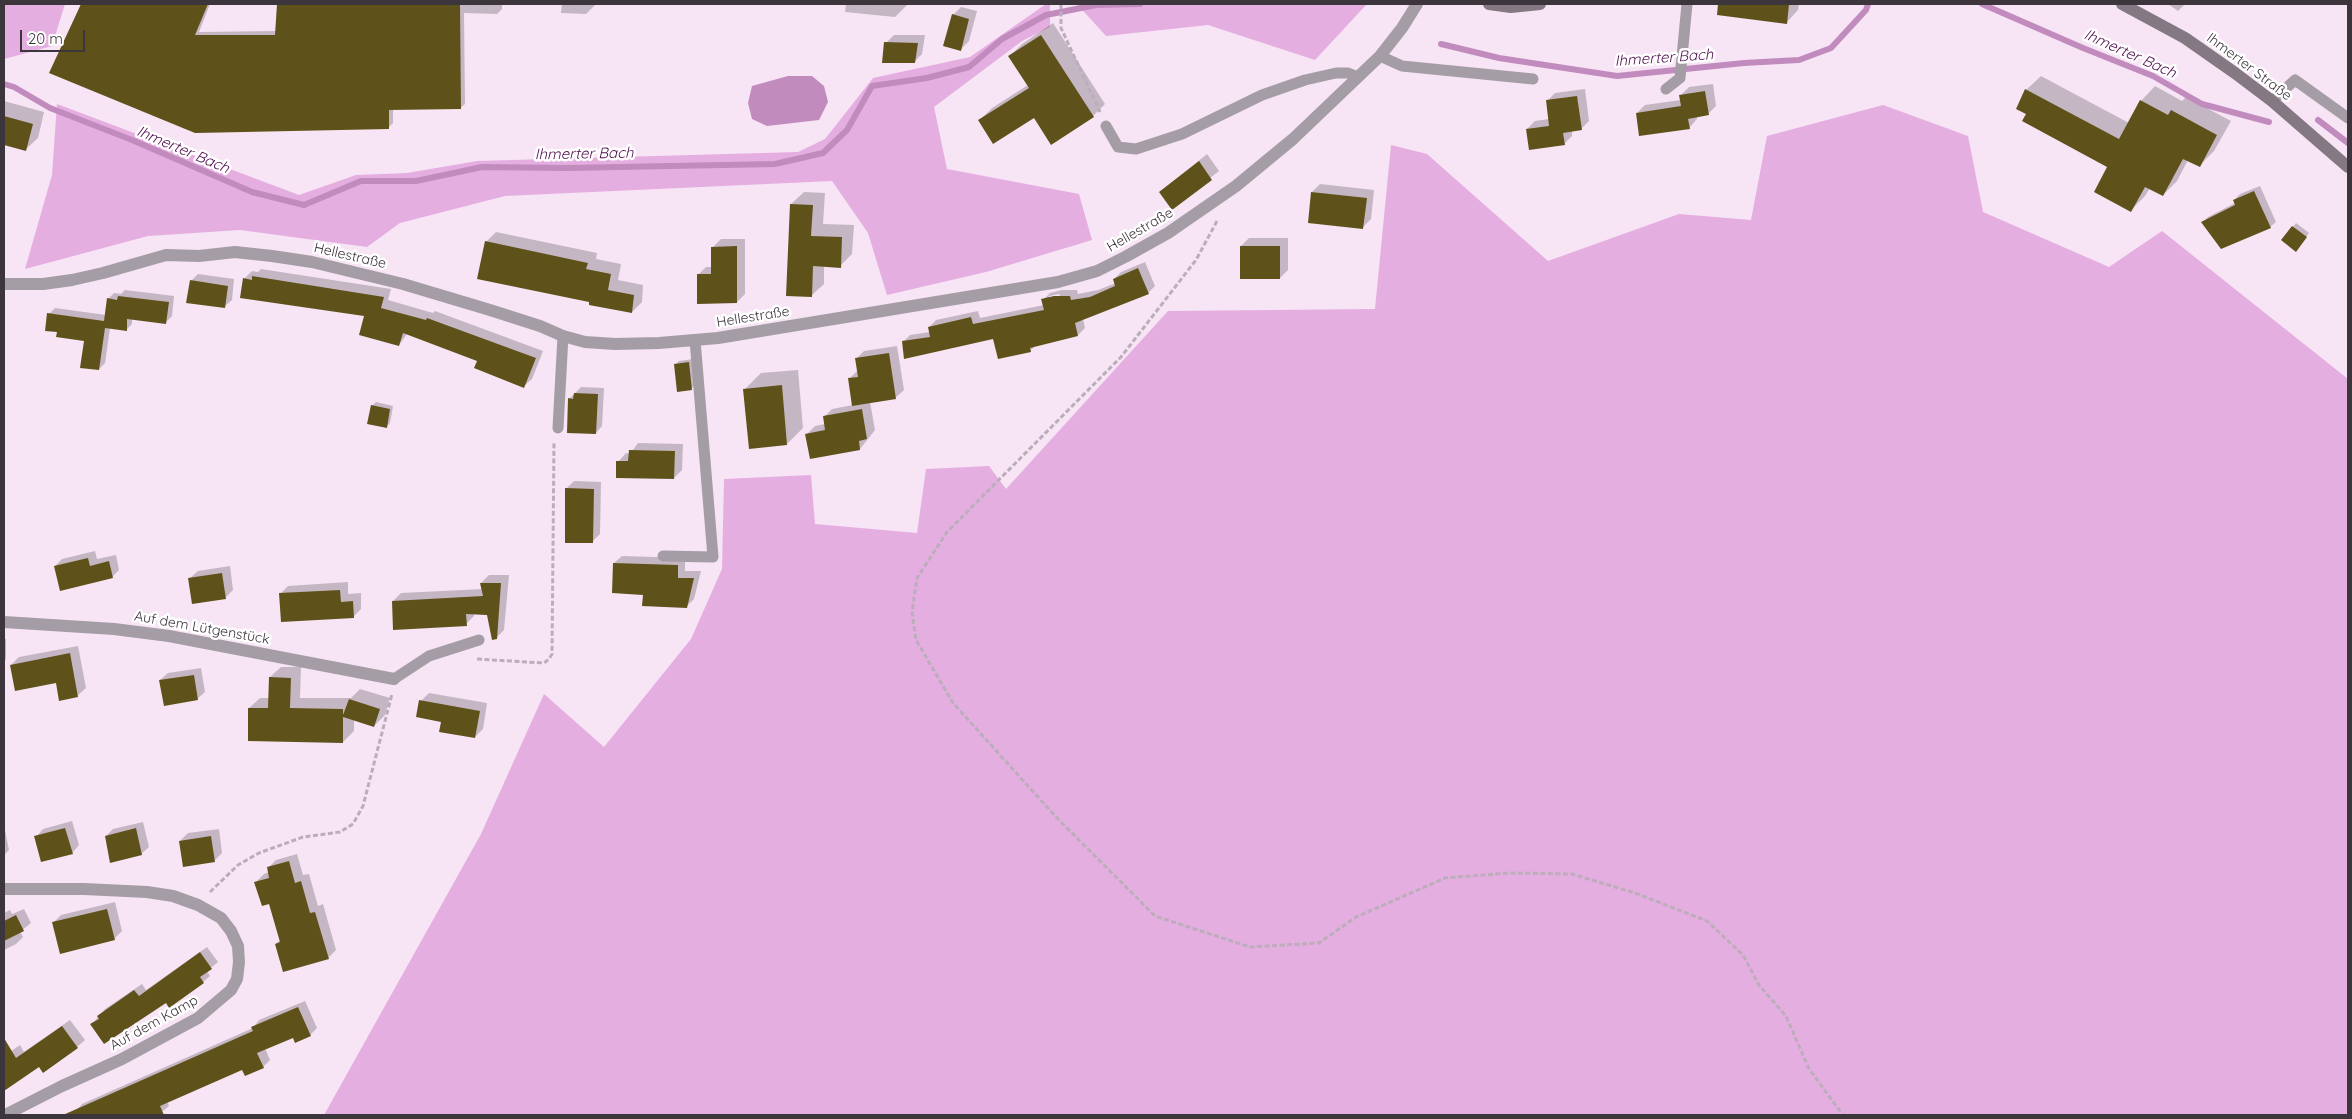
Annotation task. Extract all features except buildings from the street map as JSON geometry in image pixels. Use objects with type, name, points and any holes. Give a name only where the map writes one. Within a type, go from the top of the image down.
[{"type":"main road","points":[[1488,4],[1511,7],[1540,4]]},
{"type":"main road","name":"Ihmerter Straße","points":[[2122,4],[2185,38],[2272,101],[2348,166]]},
{"type":"street","name":"Hellestraße","points":[[4,284],[43,284],[72,280],[103,274],[166,255],[199,256],[235,252],[312,262],[403,284],[515,318],[562,336],[585,342],[615,344],[695,340],[1005,292],[1058,282],[1097,271],[1168,233],[1236,186],[1292,138],[1380,56],[1402,28],[1417,4]]},
{"type":"street","name":"Auf dem Lütgenstück","points":[[4,622],[114,629],[169,636],[394,679]]},
{"type":"street","name":"Auf dem Kamp","points":[[4,889],[84,889],[147,892],[173,896],[198,905],[221,918],[238,946],[239,962],[237,978],[231,990],[198,1018],[122,1059],[5,1115]]},
{"type":"lane","points":[[1666,89],[1680,78],[1687,4]]},
{"type":"lane","points":[[1380,56],[1402,66],[1533,79]]},
{"type":"lane","points":[[1106,126],[1118,147],[1136,148],[1182,134],[1262,95],[1305,80],[1348,73],[1358,77]]},
{"type":"lane","points":[[2272,101],[2295,80],[2348,118]]},
{"type":"lane","points":[[556,430],[562,336]]},
{"type":"lane","points":[[663,556],[713,557],[695,340]]},
{"type":"lane","points":[[394,679],[429,656],[479,640]]},
{"type":"path","points":[[1061,4],[1061,28],[1106,126]]},
{"type":"path","points":[[1218,218],[1196,260],[1122,357],[947,532],[917,578],[912,612],[916,640],[953,703],[1057,818],[1156,916],[1250,947],[1319,943],[1356,917],[1445,878],[1510,873],[1572,874],[1635,893],[1707,921],[1743,955],[1759,985],[1786,1016],[1810,1068],[1843,1115]]},
{"type":"path","points":[[488,660],[544,662],[550,659],[552,654],[556,430]]},
{"type":"path","points":[[198,905],[220,880],[238,865],[259,853],[303,837],[340,832],[353,824],[363,806],[392,700],[394,679]]},
{"type":"shaded area","points":[[4,4],[65,4],[52,46],[4,59]]},
{"type":"shaded area","points":[[1046,4],[1050,4],[1050,27],[1022,41],[934,107],[947,169],[1079,194],[1092,240],[986,272],[887,295],[868,233],[832,181],[505,196],[400,223],[367,247],[240,230],[148,236],[25,269],[52,175],[57,104],[299,195],[356,175],[407,173],[477,161],[798,152],[825,139],[873,78],[970,57]]},
{"type":"shaded area","points":[[1077,4],[1367,4],[1315,60],[1208,25],[1106,36]]},
{"type":"shaded area","points":[[788,76],[812,76],[824,86],[828,102],[819,120],[767,126],[752,119],[748,103],[752,86]]},
{"type":"shaded area","points":[[1883,105],[1968,136],[1983,212],[2109,267],[2162,231],[2348,379],[2348,1115],[324,1115],[481,834],[544,694],[604,747],[691,639],[722,569],[724,479],[811,475],[815,524],[917,533],[926,469],[989,466],[1006,489],[1168,311],[1375,309],[1391,145],[1427,154],[1548,261],[1679,214],[1751,220],[1767,136]]},
{"type":"waterway","name":"Ihmerter Bach","points":[[4,84],[14,87],[50,108],[132,140],[252,192],[304,205],[361,181],[416,181],[482,167],[566,168],[775,164],[823,153],[847,130],[872,86],[927,78],[969,67],[1002,39],[1046,15],[1096,5],[1140,4]]},
{"type":"waterway","name":"Ihmerter Bach","points":[[1441,44],[1499,58],[1617,76],[1744,63],[1799,60],[1831,48],[1866,10],[1868,4]]},
{"type":"waterway","name":"Ihmerter Bach","points":[[1982,4],[2153,76],[2202,104],[2269,122]]},
{"type":"waterway","name":"Ihmerter Bach","points":[[2318,120],[2348,143]]}]
